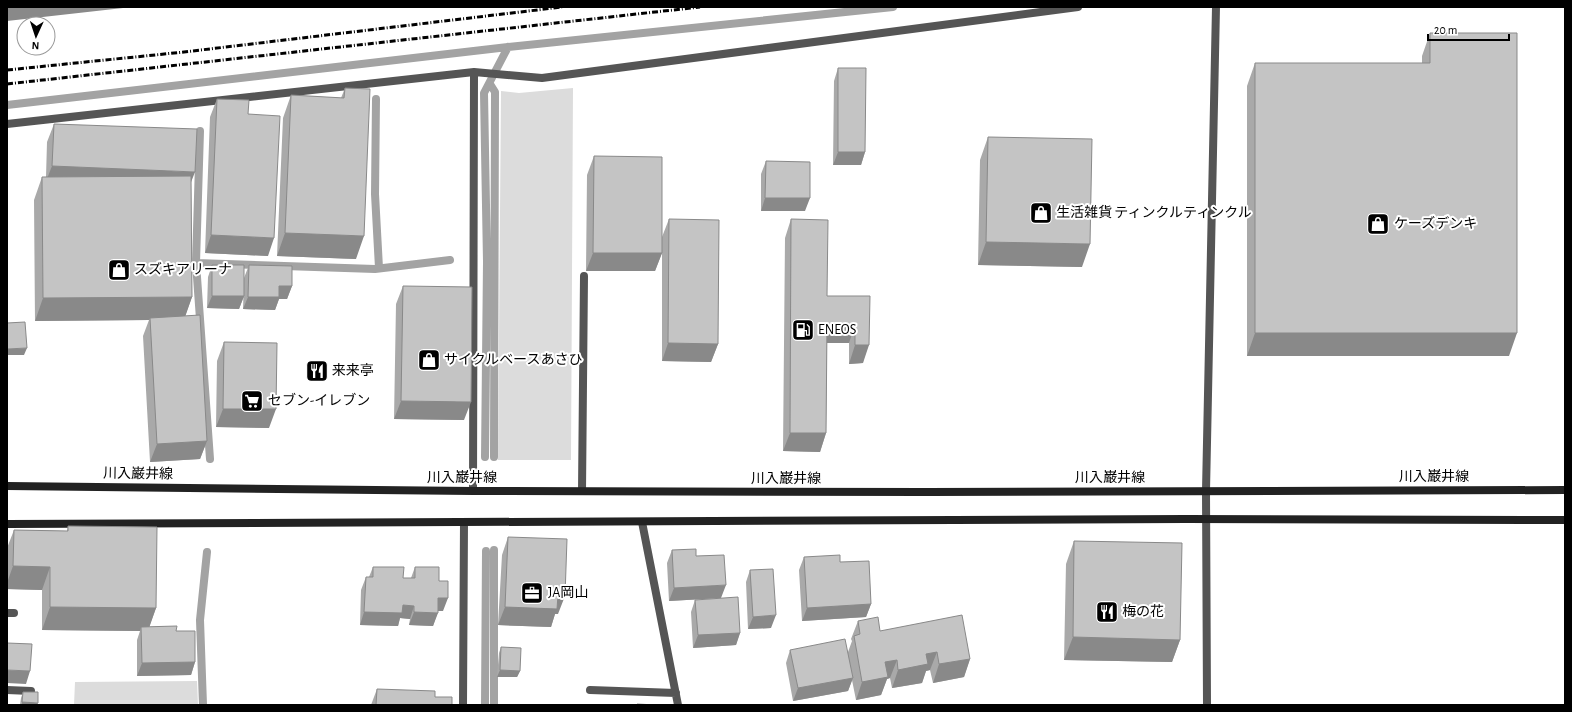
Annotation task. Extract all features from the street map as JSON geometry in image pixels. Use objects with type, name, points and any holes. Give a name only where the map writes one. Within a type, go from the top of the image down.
[{"type":"main road","name":"川入巌井線","points":[[7,486],[473,491],[943,492],[1565,490]]},
{"type":"main road","points":[[7,524],[1565,520]]},
{"type":"street","points":[[7,124],[477,72],[542,78],[1078,7]]},
{"type":"street","points":[[1207,705],[1206,491],[1216,7]]},
{"type":"street","points":[[473,491],[477,72]]},
{"type":"street","points":[[582,491],[584,276]]},
{"type":"street","points":[[463,705],[464,522]]},
{"type":"street","points":[[642,522],[678,705]]},
{"type":"street","points":[[7,690],[31,691]]},
{"type":"street","points":[[590,690],[676,693]]},
{"type":"shaded area","points":[[573,88],[571,460],[498,460],[501,91],[519,93]]},
{"type":"shaded area","points":[[197,681],[198,705],[74,705],[75,682]]},
{"type":"building","name":"ケーズデンキ","points":[[1430,33],[1517,33],[1517,333],[1255,333],[1255,63],[1430,63]]},
{"type":"building","points":[[838,68],[866,68],[865,152],[838,152]]},
{"type":"building","points":[[345,88],[370,89],[364,236],[285,233],[291,95],[344,98]]},
{"type":"building","points":[[217,99],[249,100],[248,114],[280,116],[274,238],[211,235]]},
{"type":"building","points":[[54,124],[197,129],[195,172],[52,166]]},
{"type":"building","points":[[988,137],[1092,139],[1090,244],[986,242]]},
{"type":"building","points":[[594,156],[662,157],[662,253],[593,253]]},
{"type":"building","points":[[766,161],[810,162],[810,198],[765,198]]},
{"type":"building","points":[[191,176],[192,297],[43,298],[42,177]]},
{"type":"building","points":[[669,219],[719,220],[718,344],[668,343]]},
{"type":"building","points":[[791,219],[828,220],[827,296],[870,296],[869,345],[855,345],[855,325],[827,325],[826,433],[790,433]]},
{"type":"building","points":[[212,265],[244,265],[244,296],[212,296]]},
{"type":"building","points":[[249,265],[292,266],[292,286],[279,286],[279,297],[248,297]]},
{"type":"building","points":[[403,286],[472,287],[471,402],[401,401]]},
{"type":"building","points":[[200,315],[207,441],[157,444],[150,318]]},
{"type":"building","points":[[25,322],[27,348],[7,349],[7,323]]},
{"type":"building","points":[[224,342],[277,343],[276,409],[223,409]]},
{"type":"building","points":[[68,526],[157,527],[156,608],[50,607],[50,567],[13,566],[14,530],[68,531]]},
{"type":"building","points":[[508,537],[567,539],[565,596],[558,595],[557,609],[505,607]]},
{"type":"building","points":[[1074,541],[1182,543],[1180,640],[1073,637]]},
{"type":"building","points":[[696,549],[696,556],[724,555],[726,585],[674,588],[672,550]]},
{"type":"building","points":[[840,555],[840,562],[869,561],[871,604],[807,608],[804,557]]},
{"type":"building","points":[[373,567],[404,567],[403,578],[415,578],[415,567],[439,567],[439,581],[448,581],[448,598],[438,598],[438,613],[414,612],[414,606],[403,605],[402,613],[364,612],[366,577],[373,577]]},
{"type":"building","points":[[773,569],[776,615],[753,617],[750,570]]},
{"type":"building","points":[[738,597],[740,633],[698,635],[695,600]]},
{"type":"building","points":[[962,615],[970,659],[939,664],[937,652],[926,654],[928,664],[898,670],[897,660],[885,662],[888,677],[862,682],[854,636],[860,634],[858,621],[878,617],[880,631]]},
{"type":"building","points":[[177,626],[176,631],[195,631],[195,662],[142,663],[141,627]]},
{"type":"building","points":[[845,639],[853,678],[798,688],[790,650]]},
{"type":"building","points":[[7,643],[32,644],[30,671],[7,670]]},
{"type":"building","points":[[501,647],[521,648],[520,671],[500,670]]},
{"type":"building","points":[[377,689],[435,691],[435,697],[452,697],[452,705],[376,705]]},
{"type":"building","points":[[23,692],[38,692],[38,703],[22,702]]},
{"type":"waterway","points":[[7,105],[508,47],[893,7]]},
{"type":"waterway","points":[[485,457],[487,262],[484,93],[508,47]]},
{"type":"waterway","points":[[490,84],[495,92],[494,457]]},
{"type":"waterway","points":[[376,99],[375,194],[379,268]]},
{"type":"waterway","points":[[200,131],[196,263],[210,459]]},
{"type":"waterway","points":[[196,263],[375,269],[450,260]]},
{"type":"waterway","points":[[494,550],[494,705]]},
{"type":"waterway","points":[[485,705],[486,551]]},
{"type":"waterway","points":[[203,705],[200,620],[207,552]]},
{"type":"railway","points":[[7,70],[184,52],[562,7]]},
{"type":"railway","points":[[7,84],[700,7]]},
{"type":"place","name":"生活雑貨 ティンクルティンクル","points":[[1041,213]]},
{"type":"place","name":"ケーズデンキ","points":[[1378,224]]},
{"type":"place","name":"スズキアリーナ","points":[[119,270]]},
{"type":"place","name":"ENEOS","points":[[803,330]]},
{"type":"place","name":"サイクルベースあさひ","points":[[429,360]]},
{"type":"place","name":"来来亭","points":[[317,371]]},
{"type":"place","name":"セブン-イレブン","points":[[252,401]]},
{"type":"place","name":"JA岡山","points":[[532,593]]},
{"type":"place","name":"梅の花","points":[[1107,612]]}]
